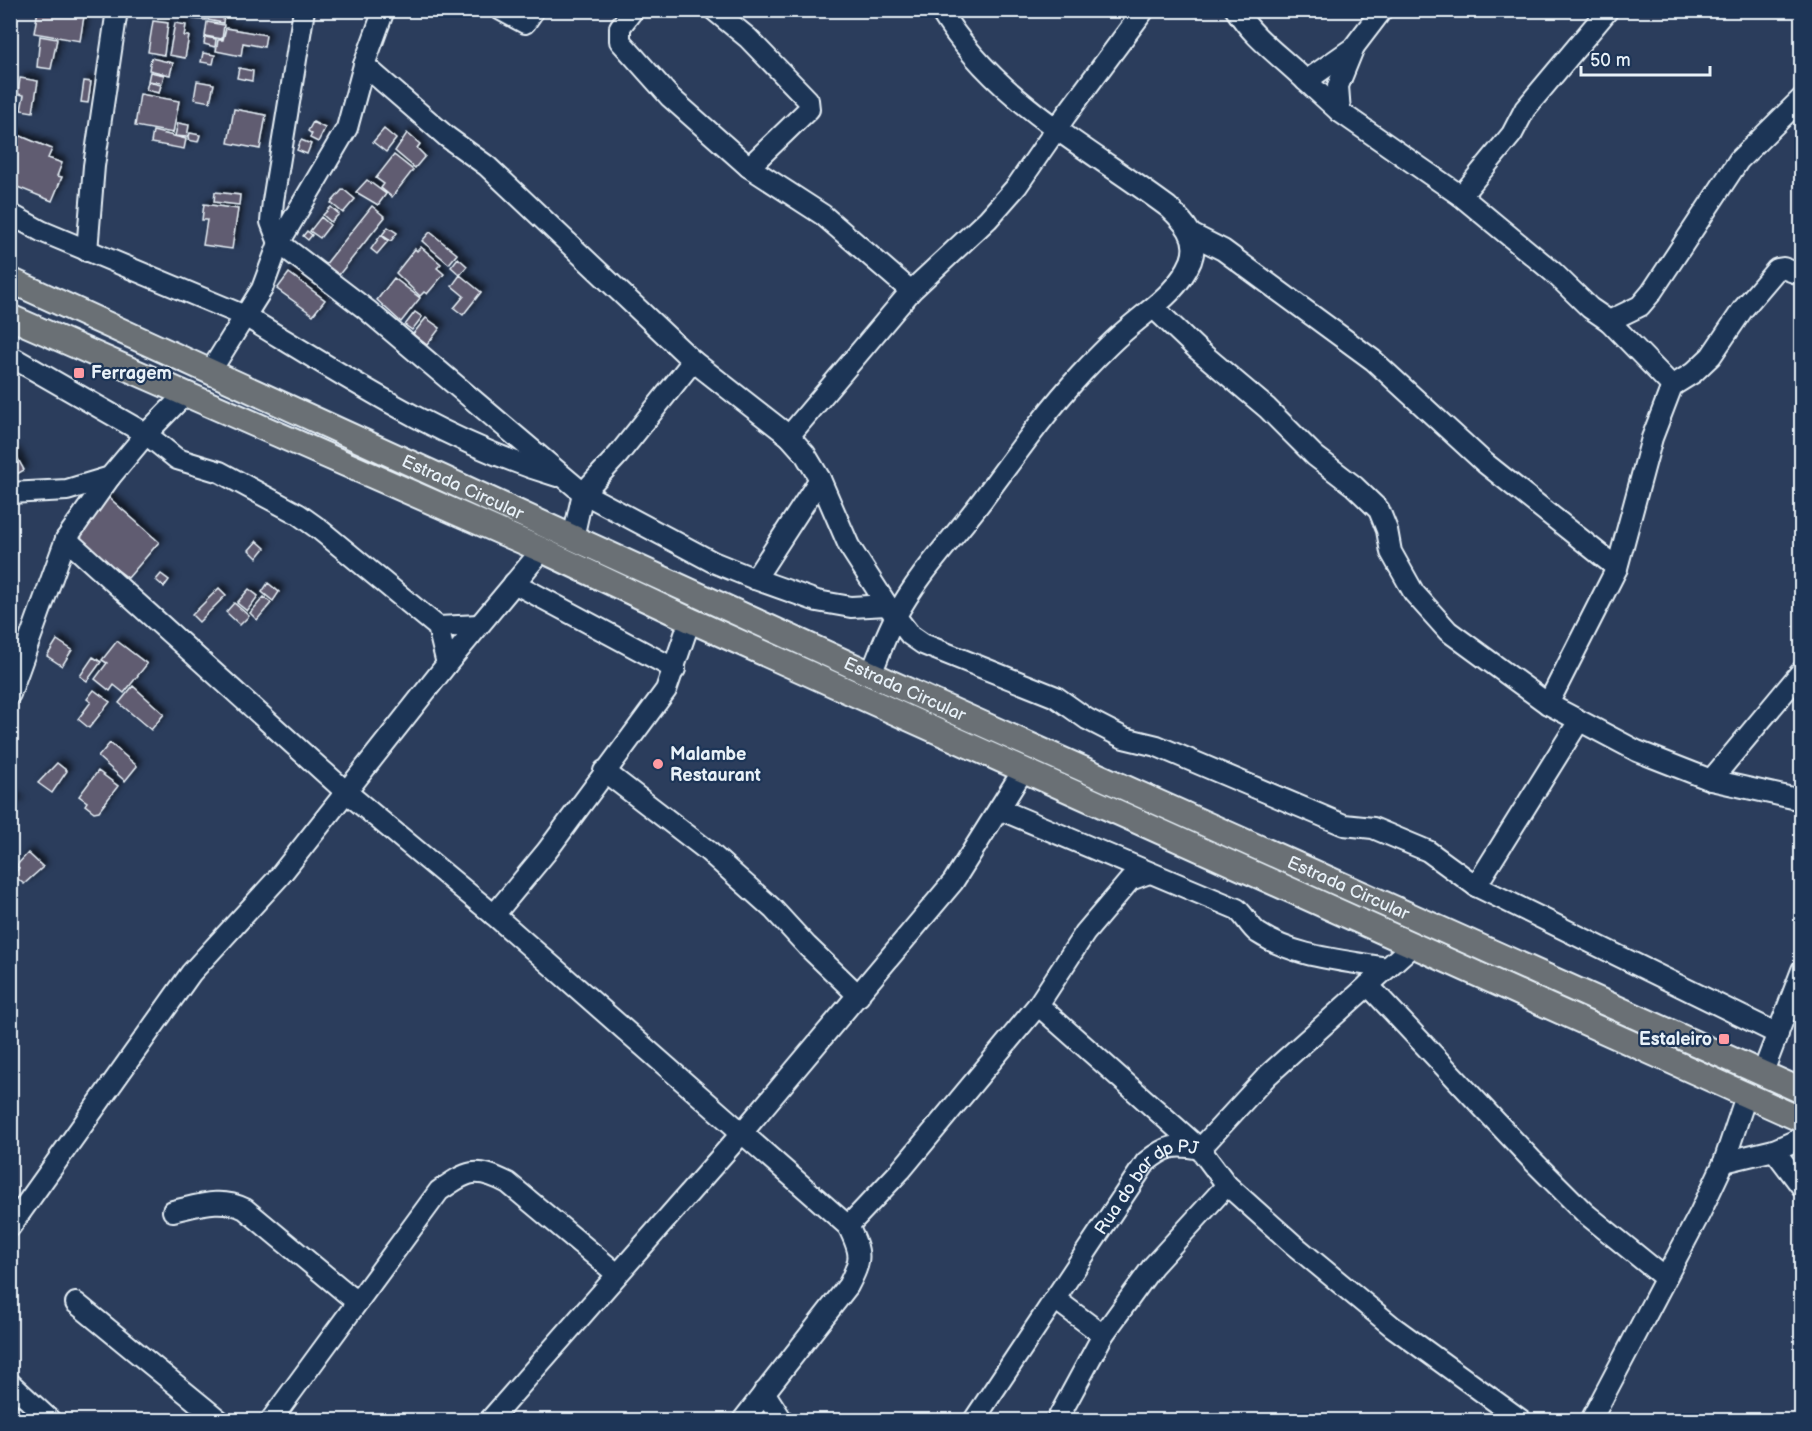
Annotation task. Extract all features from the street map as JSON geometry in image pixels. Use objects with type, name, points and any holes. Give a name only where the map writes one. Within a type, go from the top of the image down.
[{"type":"main road","name":"Estrada Circular","points":[[10,280],[871,674],[1802,1090]]},
{"type":"main road","name":"Estrada Circular","points":[[10,317],[542,550],[690,620],[1802,1120]]},
{"type":"street","points":[[87,251],[94,166],[117,10]]},
{"type":"street","points":[[304,10],[273,201],[271,222],[279,243],[394,332],[583,493],[713,562],[755,579],[817,601],[891,611]]},
{"type":"street","points":[[210,372],[262,290],[279,243],[347,128],[364,65],[384,10]]},
{"type":"street","points":[[501,10],[525,23],[534,10]]},
{"type":"street","points":[[633,10],[620,27],[620,41],[670,97],[749,167],[823,215],[911,291]]},
{"type":"street","points":[[714,10],[748,38],[808,100],[809,109],[749,167]]},
{"type":"street","points":[[940,10],[952,30],[1003,89],[1168,207],[1184,222],[1193,236],[1223,250],[1373,360],[1485,463],[1617,568]]},
{"type":"street","points":[[789,436],[911,291],[995,211],[1017,186],[1056,128],[1144,10]]},
{"type":"street","points":[[1236,10],[1245,26],[1270,51],[1340,112],[1461,196],[1553,272],[1590,308],[1609,321],[1672,386]]},
{"type":"street","points":[[1306,81],[1353,48],[1383,10]]},
{"type":"street","points":[[1461,196],[1512,134],[1525,109],[1608,10]]},
{"type":"street","points":[[1340,112],[1338,86],[1353,48]]},
{"type":"street","points":[[364,65],[447,137],[487,166],[693,361],[789,436],[805,454],[820,479],[849,546],[891,611],[910,635],[923,644],[1056,697],[1087,718],[1124,738],[1157,746],[1344,825],[1373,828],[1428,851],[1476,886],[1778,1034]]},
{"type":"street","points":[[1609,321],[1640,306],[1651,293],[1739,160],[1802,98]]},
{"type":"street","points":[[10,214],[41,231],[87,251],[245,316],[394,406],[472,447],[563,478]]},
{"type":"street","points":[[871,674],[891,611],[964,524],[1032,431],[1108,345],[1143,315],[1155,309],[1179,282],[1192,259],[1193,236]]},
{"type":"street","points":[[1548,704],[1617,568],[1652,438],[1672,386],[1693,373],[1711,356],[1743,309],[1777,269],[1783,268],[1802,275]]},
{"type":"street","points":[[1155,309],[1197,349],[1268,408],[1315,456],[1354,486],[1380,510],[1391,552],[1414,593],[1448,631],[1548,704],[1637,752],[1711,780],[1802,800]]},
{"type":"street","points":[[10,356],[146,434],[177,459],[220,472],[298,514],[438,627],[447,664]]},
{"type":"street","points":[[573,538],[583,493],[618,455],[693,361]]},
{"type":"street","points":[[12,683],[66,538],[110,477],[146,434],[186,393]]},
{"type":"street","points":[[10,493],[67,490],[110,477]]},
{"type":"street","points":[[755,579],[820,479]]},
{"type":"street","points":[[66,538],[345,791],[495,915],[848,1226],[856,1243],[860,1264],[848,1287],[743,1420]]},
{"type":"street","points":[[10,1227],[191,974],[279,877],[447,664],[542,550]]},
{"type":"street","points":[[514,583],[675,669]]},
{"type":"street","points":[[495,915],[547,851],[666,690],[690,620]]},
{"type":"street","points":[[438,627],[479,625]]},
{"type":"street","points":[[1711,780],[1802,671]]},
{"type":"street","points":[[1476,886],[1579,722]]},
{"type":"street","points":[[490,1420],[741,1134],[953,882],[1024,769]]},
{"type":"street","points":[[604,771],[708,851],[773,909],[807,946],[859,996]]},
{"type":"street","points":[[999,809],[1237,909],[1246,916],[1255,930],[1274,943],[1297,952],[1387,968]]},
{"type":"street","points":[[1124,861],[1130,880]]},
{"type":"street","points":[[848,1226],[901,1170],[1038,1005],[1085,933],[1130,880],[1149,873]]},
{"type":"street","name":"Rua do bar dp PJ","points":[[974,1420],[1146,1162],[1160,1151],[1177,1144],[1200,1149],[1268,1075],[1413,945]]},
{"type":"street","points":[[1763,1072],[1802,970]]},
{"type":"street","points":[[1368,985],[1585,1213],[1665,1278]]},
{"type":"street","points":[[1038,1005],[1200,1149],[1227,1185],[1294,1245],[1393,1327],[1521,1420]]},
{"type":"street","points":[[1591,1420],[1724,1162],[1746,1096]]},
{"type":"street","points":[[1724,1162],[1774,1150],[1802,1138]]},
{"type":"street","points":[[1774,1150],[1802,1188]]},
{"type":"street","points":[[271,1420],[439,1191],[462,1175],[474,1171],[487,1172],[508,1183],[617,1274]]},
{"type":"street","points":[[1057,1420],[1103,1335],[1153,1266],[1227,1185]]},
{"type":"street","points":[[173,1211],[215,1201],[230,1201],[246,1209],[357,1302]]},
{"type":"street","points":[[1055,1299],[1103,1335]]},
{"type":"street","points":[[76,1303],[219,1420]]},
{"type":"street","points":[[10,1383],[50,1420]]},
{"type":"street","points":[[764,1392],[782,1420]]},
{"type":"building","points":[[38,10],[85,10],[80,41],[34,33]]},
{"type":"building","points":[[194,10],[207,12],[206,20],[193,19]]},
{"type":"building","points":[[210,10],[228,10],[228,14]]},
{"type":"building","points":[[209,13],[224,14],[223,23],[208,20]]},
{"type":"building","points":[[153,21],[168,23],[164,55],[148,52]]},
{"type":"building","points":[[207,22],[224,25],[222,39],[205,36]]},
{"type":"building","points":[[175,23],[186,25],[184,36],[189,36],[185,58],[169,55]]},
{"type":"building","points":[[226,28],[266,35],[264,47],[243,43],[241,56],[216,51],[218,40],[223,40]]},
{"type":"building","points":[[40,36],[57,39],[51,69],[37,67]]},
{"type":"building","points":[[205,37],[216,39],[215,47],[204,44]]},
{"type":"building","points":[[203,53],[215,55],[213,64],[201,62]]},
{"type":"building","points":[[151,58],[173,63],[170,75],[149,70]]},
{"type":"building","points":[[239,68],[253,71],[252,81],[237,78]]},
{"type":"building","points":[[150,72],[164,75],[162,83],[148,81]]},
{"type":"building","points":[[20,78],[38,81],[33,112],[21,110],[24,95],[18,94]]},
{"type":"building","points":[[84,81],[91,82],[88,103],[81,102]]},
{"type":"building","points":[[197,81],[214,84],[210,102],[194,99]]},
{"type":"building","points":[[148,82],[161,85],[159,93],[146,90]]},
{"type":"building","points":[[140,94],[179,101],[173,133],[135,126]]},
{"type":"building","points":[[234,109],[266,115],[260,149],[228,143]]},
{"type":"building","points":[[313,122],[325,128],[318,142],[310,138],[312,134],[308,131]]},
{"type":"building","points":[[178,123],[189,125],[187,137],[175,136]]},
{"type":"building","points":[[384,129],[396,139],[386,152],[373,142]]},
{"type":"building","points":[[153,131],[186,139],[184,149],[151,143]]},
{"type":"building","points":[[11,132],[52,149],[48,158],[62,163],[57,176],[62,177],[52,201],[10,184]]},
{"type":"building","points":[[190,133],[200,135],[198,142],[188,140]]},
{"type":"building","points":[[407,133],[420,144],[417,148],[425,156],[415,168],[395,151]]},
{"type":"building","points":[[301,140],[311,144],[307,154],[297,150]]},
{"type":"building","points":[[394,155],[413,170],[392,197],[381,188],[384,184],[376,178]]},
{"type":"building","points":[[367,180],[386,194],[378,205],[356,192]]},
{"type":"building","points":[[343,189],[355,199],[343,213],[331,203]]},
{"type":"building","points":[[215,192],[240,195],[239,205],[214,202]]},
{"type":"building","points":[[204,204],[238,209],[232,249],[203,245],[207,220],[202,220]]},
{"type":"building","points":[[372,206],[385,217],[338,276],[325,265]]},
{"type":"building","points":[[331,207],[339,214],[331,222],[323,215]]},
{"type":"building","points":[[321,217],[330,225],[320,238],[310,231]]},
{"type":"building","points":[[388,227],[397,233],[391,241],[382,235]]},
{"type":"building","points":[[307,231],[312,235],[308,240],[303,236]]},
{"type":"building","points":[[430,232],[457,254],[449,264],[422,241]]},
{"type":"building","points":[[381,235],[388,241],[377,254],[371,249]]},
{"type":"building","points":[[421,247],[441,264],[437,268],[444,274],[427,294],[424,292],[420,296],[396,273],[415,249],[417,251]]},
{"type":"building","points":[[458,258],[467,266],[460,275],[451,267]]},
{"type":"building","points":[[289,273],[325,300],[313,315],[277,289]]},
{"type":"building","points":[[460,275],[481,292],[463,315],[454,308],[464,296],[452,286]]},
{"type":"building","points":[[394,278],[420,298],[401,322],[377,300]]},
{"type":"building","points":[[415,312],[422,317],[412,330],[405,325]]},
{"type":"building","points":[[426,318],[440,328],[427,345],[413,334]]},
{"type":"building","points":[[14,452],[24,470],[10,478],[10,453]]},
{"type":"building","points":[[106,495],[159,542],[128,578],[72,535]]},
{"type":"building","points":[[257,541],[265,548],[257,558],[249,550]]},
{"type":"building","points":[[161,574],[169,580],[164,587],[156,580]]},
{"type":"building","points":[[268,583],[279,592],[273,601],[262,592]]},
{"type":"building","points":[[219,588],[226,595],[199,622],[192,615]]},
{"type":"building","points":[[249,589],[258,596],[247,611],[237,603]]},
{"type":"building","points":[[264,597],[271,603],[257,620],[250,613]]},
{"type":"building","points":[[234,603],[249,616],[240,625],[226,612]]},
{"type":"building","points":[[57,640],[72,650],[62,666],[47,656]]},
{"type":"building","points":[[117,641],[147,664],[124,693],[114,685],[110,691],[95,679],[107,663],[102,660]]},
{"type":"building","points":[[93,657],[101,662],[87,681],[80,676]]},
{"type":"building","points":[[133,686],[164,714],[151,730],[119,703]]},
{"type":"building","points":[[94,690],[110,702],[89,728],[78,719],[91,702],[87,699]]},
{"type":"building","points":[[110,743],[137,766],[125,781],[98,757]]},
{"type":"building","points":[[57,763],[67,771],[52,793],[38,783]]},
{"type":"building","points":[[98,771],[118,786],[99,811],[94,812],[79,796]]},
{"type":"building","points":[[10,794],[18,802],[10,809]]},
{"type":"building","points":[[28,853],[43,867],[24,884],[13,875],[19,868],[16,866]]},
{"type":"place","name":"Ferragem","points":[[79,373]]},
{"type":"place","name":"Malambe Restaurant","points":[[658,764]]},
{"type":"place","name":"Estaleiro","points":[[1724,1039]]}]
